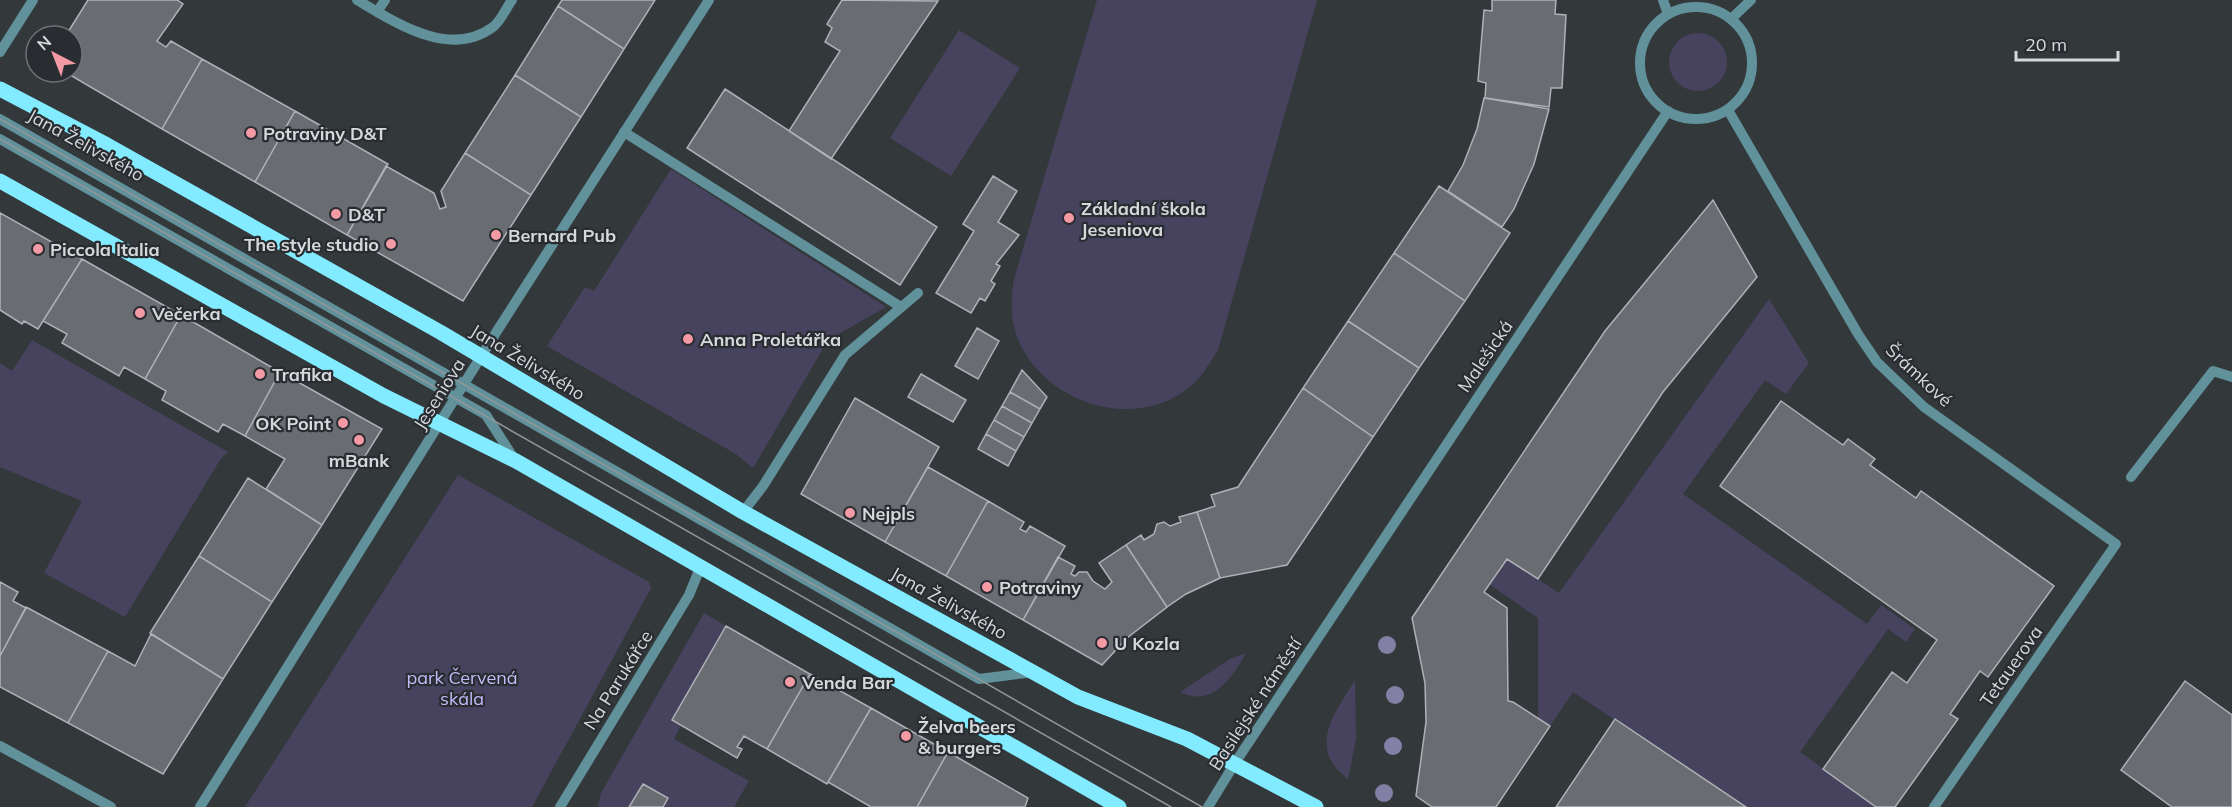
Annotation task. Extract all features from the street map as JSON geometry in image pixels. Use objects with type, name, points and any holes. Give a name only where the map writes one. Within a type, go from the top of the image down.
[{"type":"main road","name":"Jana Želivského","points":[[0,89],[107,145],[481,358],[743,512],[1078,697],[1187,739],[1316,807]]},
{"type":"main road","name":"Jana Želivského","points":[[0,181],[384,396],[516,461],[1119,807]]},
{"type":"street","points":[[0,52],[33,0]]},
{"type":"street","points":[[357,0],[427,35],[449,40],[470,39],[495,26],[512,0]]},
{"type":"street","points":[[378,12],[385,0]]},
{"type":"street","name":"Jeseniova","points":[[200,807],[481,358],[709,0]]},
{"type":"street","points":[[1663,0],[1668,14]]},
{"type":"street","points":[[1731,19],[1751,0]]},
{"type":"street","points":[[1702,7],[1717,11],[1731,19],[1744,35],[1751,53],[1750,74],[1743,92],[1728,110],[1699,119],[1683,117],[1668,111],[1652,99],[1643,82],[1639,62],[1643,43],[1653,26],[1668,14],[1684,8],[1702,7]]},
{"type":"street","name":"Šrámkové","points":[[1728,110],[1858,334],[1877,362],[1924,407],[2116,544]]},
{"type":"street","name":"Malešická","points":[[1329,620],[1668,111]]},
{"type":"street","name":"Jana Želivského","points":[[0,119],[979,679],[1034,672]]},
{"type":"street","points":[[624,132],[900,307]]},
{"type":"street","name":"Jana Želivského","points":[[0,139],[486,415],[516,461]]},
{"type":"street","points":[[743,512],[845,355],[918,293]]},
{"type":"street","points":[[2131,477],[2213,371],[2232,377]]},
{"type":"street","name":"Tetauerova","points":[[1934,807],[2116,544]]},
{"type":"street","name":"Na Parukářce","points":[[560,807],[689,595],[700,568]]},
{"type":"street","name":"Basilejské náměstí","points":[[1208,807],[1329,620]]},
{"type":"street","points":[[0,746],[111,807]]},
{"type":"green space","points":[[1097,0],[1317,0],[1218,350],[1200,377],[1178,395],[1153,406],[1126,409],[1099,406],[1073,396],[1050,382],[1031,362],[1017,337],[1012,315],[1014,279]]},
{"type":"green space","points":[[959,30],[1020,68],[951,176],[890,138]]},
{"type":"green space","points":[[1692,33],[1704,33],[1719,41],[1727,56],[1727,68],[1719,83],[1704,91],[1692,91],[1677,83],[1669,68],[1669,56],[1677,41]]},
{"type":"green space","points":[[671,169],[886,307],[828,340],[753,468],[736,454],[547,346],[585,287],[594,291]]},
{"type":"green space","points":[[1769,299],[1809,363],[1786,394],[1765,380],[1683,494],[1867,624],[1881,605],[1915,629],[1906,642],[1888,629],[1800,752],[1876,807],[1746,807],[1573,692],[1550,726],[1538,718],[1538,618],[1489,584],[1507,559],[1559,593]]},
{"type":"green space","points":[[32,340],[228,452],[220,460],[125,617],[44,573],[82,501],[0,467],[0,363],[12,371]]},
{"type":"green space","name":"park Červená skála","points":[[458,475],[649,582],[651,588],[532,807],[245,807]]},
{"type":"green space","points":[[704,613],[726,626],[672,720],[681,725],[674,739],[749,781],[734,807],[598,807],[601,793]]},
{"type":"green space","points":[[1246,653],[1220,688],[1202,696],[1191,696],[1180,692],[1230,659]]},
{"type":"green space","points":[[1355,680],[1356,739],[1348,779],[1335,767],[1326,743],[1333,718]]},
{"type":"building","points":[[88,0],[177,0],[183,4],[157,41],[166,47],[171,41],[202,59],[162,129],[84,83],[84,24],[73,24]]},
{"type":"building","points":[[562,0],[655,0],[624,49],[558,6]]},
{"type":"building","points":[[842,0],[938,1],[831,159],[789,131],[840,51],[825,42],[832,28],[827,24]]},
{"type":"building","points":[[1492,0],[1556,0],[1555,14],[1566,15],[1562,88],[1551,88],[1549,107],[1485,98],[1486,83],[1478,81],[1484,10],[1492,11]]},
{"type":"building","points":[[558,6],[624,49],[581,117],[515,75]]},
{"type":"building","points":[[202,59],[295,111],[255,182],[162,129]]},
{"type":"building","points":[[515,75],[581,117],[531,195],[465,153]]},
{"type":"building","points":[[725,89],[937,227],[900,285],[687,148]]},
{"type":"building","points":[[1484,98],[1549,109],[1534,164],[1514,209],[1502,227],[1448,191],[1463,165],[1477,129]]},
{"type":"building","points":[[295,111],[388,164],[347,235],[255,182]]},
{"type":"building","points":[[465,153],[531,195],[463,301],[347,235],[386,166],[434,193],[440,209],[446,207],[441,191]]},
{"type":"building","points":[[993,176],[1017,191],[998,222],[1019,235],[996,264],[1000,266],[991,281],[995,284],[985,301],[980,298],[971,313],[936,293],[974,231],[963,224]]},
{"type":"building","points":[[1439,186],[1510,233],[1465,301],[1394,253]]},
{"type":"building","points":[[1713,200],[1757,277],[1663,392],[1538,579],[1507,559],[1484,592],[1507,608],[1508,701],[1550,726],[1496,807],[1432,807],[1416,796],[1426,722],[1425,683],[1412,618],[1605,331]]},
{"type":"building","points":[[0,213],[82,259],[38,329],[24,321],[22,324],[0,310]]},
{"type":"building","points":[[1394,253],[1465,301],[1419,368],[1348,321]]},
{"type":"building","points":[[82,259],[181,315],[145,379],[124,367],[119,376],[62,343],[67,334],[43,321]]},
{"type":"building","points":[[181,315],[280,372],[245,436],[223,424],[218,432],[162,400],[166,391],[145,379]]},
{"type":"building","points":[[1348,321],[1419,368],[1373,437],[1303,388]]},
{"type":"building","points":[[977,328],[999,341],[978,379],[955,366]]},
{"type":"building","points":[[1022,370],[1047,397],[1040,409],[1010,392]]},
{"type":"building","points":[[280,372],[382,429],[322,525],[266,489],[285,459],[245,436]]},
{"type":"building","points":[[921,374],[966,400],[953,422],[908,397]]},
{"type":"building","points":[[1303,388],[1373,437],[1287,565],[1220,578],[1197,512],[1215,506],[1211,495],[1238,487]]},
{"type":"building","points":[[1010,392],[1040,409],[1032,423],[1002,406]]},
{"type":"building","points":[[855,398],[939,447],[885,542],[801,494]]},
{"type":"building","points":[[1781,401],[1843,445],[1848,439],[1875,459],[1870,465],[1916,498],[1921,491],[2054,586],[1988,677],[1980,671],[1950,714],[1958,719],[1895,807],[1876,807],[1823,769],[1892,672],[1907,683],[1937,640],[1720,486]]},
{"type":"building","points":[[1002,406],[1032,423],[1024,437],[994,420]]},
{"type":"building","points":[[994,420],[1024,437],[1016,451],[986,434]]},
{"type":"building","points":[[986,434],[1016,451],[1008,466],[978,449]]},
{"type":"building","points":[[928,467],[988,501],[946,576],[885,542]]},
{"type":"building","points":[[248,478],[322,525],[272,602],[199,556]]},
{"type":"building","points":[[988,501],[1024,522],[1020,529],[1026,532],[1030,526],[1065,546],[1023,620],[946,576]]},
{"type":"building","points":[[1197,512],[1220,578],[1186,594],[1167,607],[1126,545],[1141,535],[1144,540],[1154,534],[1157,524],[1164,522],[1170,526],[1181,522],[1179,517]]},
{"type":"building","points":[[1126,545],[1167,607],[1127,638],[1102,665],[1023,620],[1058,557],[1075,566],[1071,574],[1075,576],[1079,572],[1087,572],[1093,581],[1105,589],[1112,582],[1099,563]]},
{"type":"building","points":[[199,556],[272,602],[223,679],[150,633]]},
{"type":"building","points":[[0,582],[18,592],[13,601],[26,608],[0,656]]},
{"type":"building","points":[[26,607],[108,651],[68,723],[0,687],[0,656]]},
{"type":"building","points":[[726,626],[810,674],[767,749],[744,736],[737,747],[742,749],[737,758],[672,720]]},
{"type":"building","points":[[151,634],[223,679],[163,774],[68,723],[108,651],[135,666]]},
{"type":"building","points":[[810,674],[871,708],[827,784],[767,749]]},
{"type":"building","points":[[2185,681],[2232,715],[2232,807],[2172,807],[2121,770]]},
{"type":"building","points":[[871,708],[948,752],[917,807],[871,807],[828,782]]},
{"type":"building","points":[[1615,719],[1746,807],[1556,807]]},
{"type":"building","points":[[948,752],[1028,798],[1025,807],[917,807]]},
{"type":"building","points":[[643,784],[668,798],[663,807],[629,807]]},
{"type":"tram line","points":[[0,119],[1202,807]]},
{"type":"tram line","points":[[0,139],[1171,807]]},
{"type":"place","name":"Potraviny D&T","points":[[251,133]]},
{"type":"place","name":"D&T","points":[[336,214]]},
{"type":"place","name":"Základní škola Jeseniova","points":[[1069,218]]},
{"type":"place","name":"Bernard Pub","points":[[496,235]]},
{"type":"place","name":"The style studio","points":[[391,244]]},
{"type":"place","name":"Piccola Italia","points":[[38,249]]},
{"type":"place","name":"Večerka","points":[[140,313]]},
{"type":"place","name":"Anna Proletářka","points":[[688,339]]},
{"type":"place","name":"Trafika","points":[[260,374]]},
{"type":"place","name":"OK Point","points":[[343,423]]},
{"type":"place","name":"mBank","points":[[359,440]]},
{"type":"place","name":"Nejpls","points":[[850,513]]},
{"type":"place","name":"Potraviny","points":[[987,587]]},
{"type":"place","name":"U Kozla","points":[[1102,643]]},
{"type":"place","name":"Venda Bar","points":[[790,682]]},
{"type":"place","name":"Želva beers & burgers","points":[[906,736]]}]
